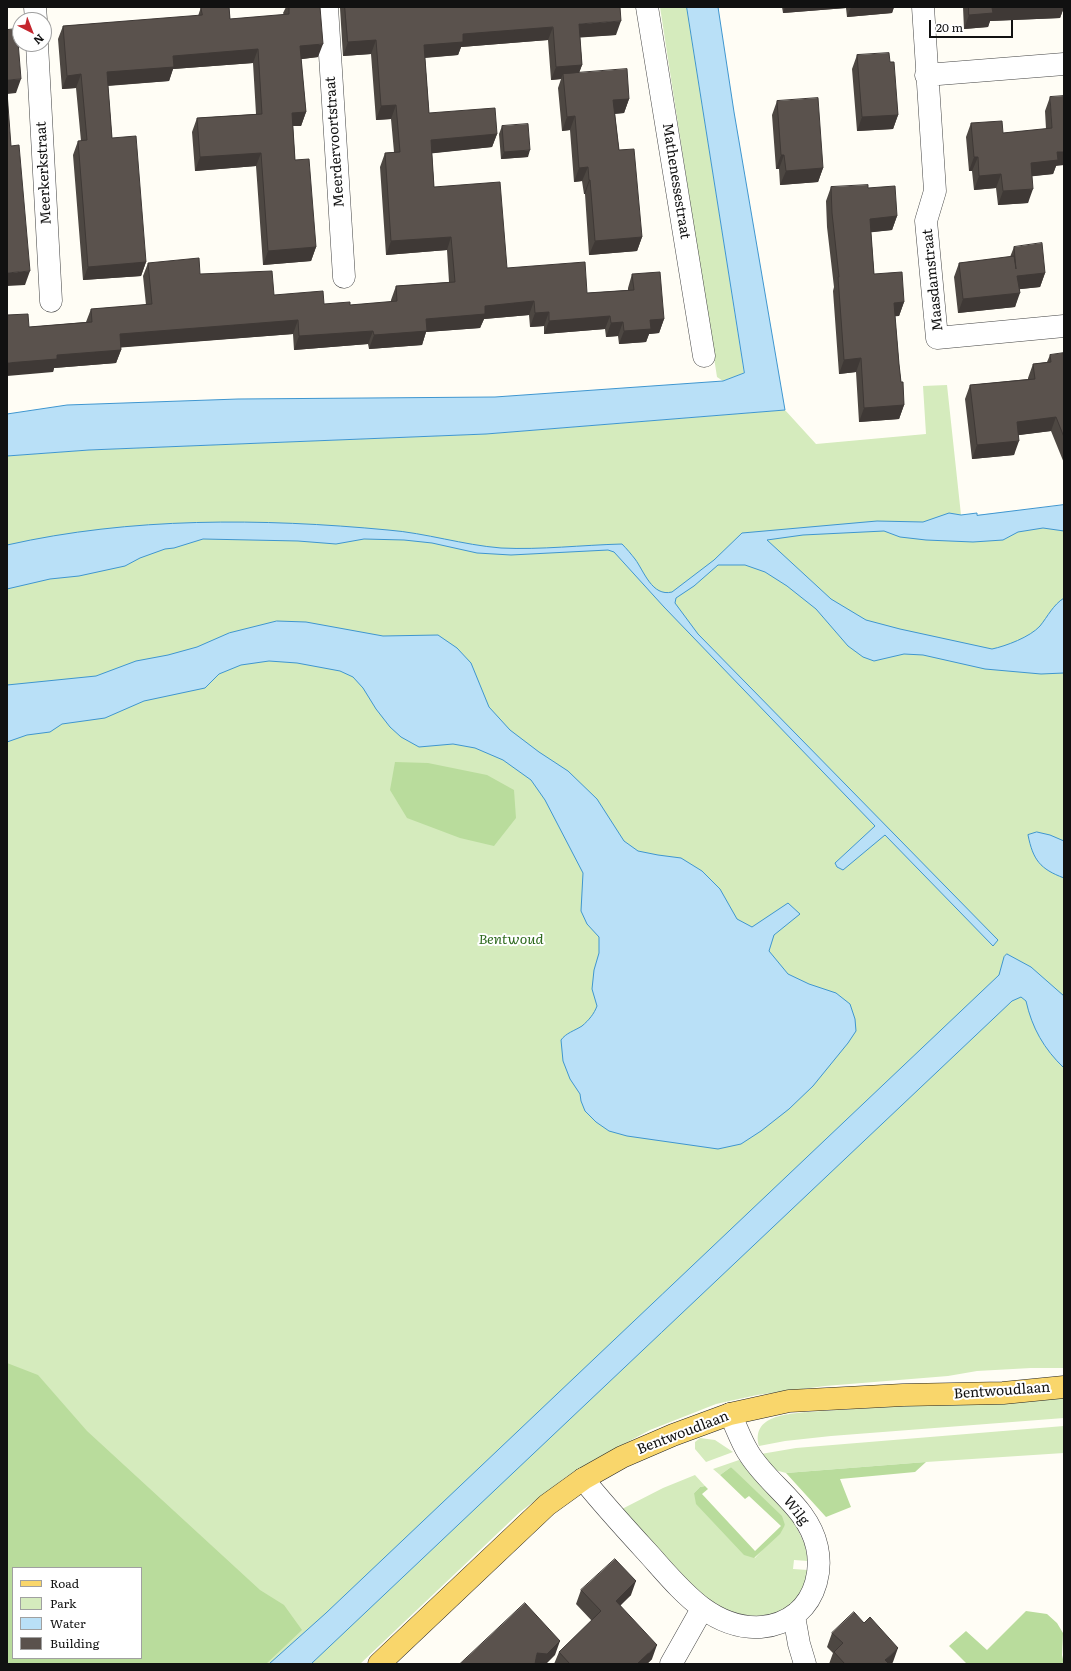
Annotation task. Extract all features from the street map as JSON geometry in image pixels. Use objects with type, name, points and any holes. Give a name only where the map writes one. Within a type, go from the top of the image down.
[{"type":"main road","name":"Bentwoudlaan","points":[[379,1664],[547,1505],[583,1479],[629,1454],[673,1435],[730,1414],[790,1401],[903,1395],[1003,1393],[1064,1387]]},
{"type":"street","name":"Meerdervoortstraat","points":[[327,7],[344,277]]},
{"type":"street","name":"Mathenessestraat","points":[[647,7],[704,356]]},
{"type":"street","name":"Maasdamstraat","points":[[922,7],[935,191],[926,221],[937,338],[1064,326]]},
{"type":"street","name":"Meerkerkstraat","points":[[37,52],[51,301]]},
{"type":"street","points":[[926,75],[1064,64]]},
{"type":"street","name":"Wilg","points":[[583,1479],[609,1512],[681,1590],[702,1609],[719,1619],[739,1625],[754,1627],[769,1626],[780,1623],[794,1616],[811,1598],[816,1584],[818,1560],[817,1548],[806,1520],[799,1510],[748,1453],[730,1414]]},
{"type":"street","points":[[671,1664],[702,1609]]},
{"type":"street","points":[[794,1616],[804,1664]]},
{"type":"green space","points":[[660,7],[687,7],[744,373],[723,381],[717,377]]},
{"type":"green space","name":"Bentwoud","points":[[947,385],[961,515],[953,514],[954,533],[1064,524],[1064,1368],[977,1371],[948,1376],[825,1386],[757,1395],[716,1404],[650,1430],[592,1461],[566,1477],[520,1512],[360,1664],[7,1664],[7,456],[89,450],[486,434],[785,410],[816,444],[926,434],[923,386]]},
{"type":"green space","points":[[395,762],[428,763],[487,775],[514,790],[516,818],[494,846],[460,838],[407,818],[390,790]]},
{"type":"green space","points":[[7,1363],[38,1375],[87,1431],[260,1590],[284,1605],[302,1630],[266,1664],[7,1664]]},
{"type":"green space","points":[[1064,1395],[1064,1418],[831,1436],[785,1441],[759,1446],[758,1436],[760,1428],[766,1422],[782,1415]]},
{"type":"green space","points":[[1064,1426],[1064,1453],[786,1473],[775,1470],[761,1454],[796,1448]]},
{"type":"green space","points":[[700,1438],[715,1440],[733,1452],[706,1462],[695,1449],[695,1442]]},
{"type":"green space","points":[[739,1460],[793,1520],[805,1545],[808,1561],[794,1560],[793,1569],[808,1570],[802,1593],[791,1605],[772,1614],[755,1616],[740,1614],[713,1602],[689,1582],[622,1509],[663,1488],[695,1475],[705,1486],[700,1487],[694,1493],[755,1558],[785,1525],[731,1467],[720,1475],[713,1469]]},
{"type":"green space","points":[[926,1462],[915,1472],[840,1479],[851,1507],[826,1517],[786,1473]]},
{"type":"green space","points":[[731,1467],[782,1516],[785,1525],[780,1534],[754,1558],[744,1555],[696,1504],[694,1493],[700,1487],[705,1486],[708,1489],[702,1494],[755,1551],[781,1526],[749,1496],[745,1499],[720,1475]]},
{"type":"green space","points":[[1026,1611],[1047,1614],[1057,1623],[1063,1633],[1062,1655],[1064,1664],[967,1664],[949,1646],[966,1631],[987,1650]]},
{"type":"water","points":[[687,7],[718,7],[734,112],[785,410],[486,434],[89,450],[7,456],[7,414],[67,405],[238,399],[495,397],[723,381],[744,373]]},
{"type":"water","points":[[1064,505],[1064,531],[1043,528],[1018,532],[1003,540],[973,542],[926,540],[900,537],[884,531],[803,535],[767,540],[831,599],[866,620],[992,649],[1018,640],[1036,630],[1054,607],[1064,598],[1064,673],[1041,674],[985,669],[923,655],[904,654],[874,661],[863,657],[848,646],[816,609],[787,586],[765,572],[745,565],[718,565],[694,586],[676,598],[675,603],[698,634],[998,940],[993,946],[885,835],[843,870],[837,867],[835,863],[875,826],[664,607],[614,552],[608,550],[511,555],[477,553],[432,543],[404,540],[364,539],[336,544],[298,541],[203,539],[174,548],[165,549],[140,558],[125,566],[79,576],[50,579],[7,589],[7,545],[101,529],[196,522],[244,522],[292,523],[388,530],[501,548],[546,548],[622,544],[635,559],[649,582],[659,591],[665,593],[672,592],[714,560],[742,533],[877,521],[923,522],[949,513],[961,515],[977,513],[977,515]]},
{"type":"water","points":[[277,621],[306,622],[383,636],[438,635],[457,648],[471,663],[489,707],[510,730],[539,752],[568,771],[597,799],[624,841],[638,851],[681,858],[702,871],[720,889],[737,919],[752,927],[788,903],[800,914],[774,935],[769,951],[788,974],[809,984],[836,993],[850,1004],[855,1019],[856,1031],[848,1043],[813,1086],[789,1109],[761,1131],[741,1144],[718,1149],[627,1136],[609,1131],[596,1122],[585,1111],[580,1094],[570,1079],[563,1061],[561,1040],[585,1024],[597,1006],[592,989],[594,970],[599,953],[599,937],[587,924],[581,911],[583,873],[545,800],[531,780],[503,760],[475,748],[453,744],[419,747],[401,737],[390,727],[376,709],[363,688],[353,677],[340,671],[297,663],[269,661],[241,665],[219,674],[205,688],[144,701],[105,718],[62,724],[50,732],[27,735],[7,742],[7,685],[96,676],[136,661],[168,655],[197,647],[229,633]]},
{"type":"water","points":[[1037,832],[1050,835],[1064,841],[1064,878],[1043,867],[1035,857],[1028,835]]},
{"type":"water","points":[[1007,954],[1031,967],[1064,996],[1064,1068],[1050,1053],[1040,1038],[1035,1029],[1026,1001],[1021,997],[1012,1001],[311,1664],[269,1664],[326,1613],[999,975],[1004,957]]},
{"type":"building","points":[[201,7],[229,7],[230,19],[289,14],[289,7],[320,7],[323,44],[300,46],[306,112],[292,113],[295,160],[309,159],[316,247],[268,251],[261,153],[200,157],[197,118],[262,114],[258,49],[173,56],[174,67],[107,72],[112,138],[136,136],[146,262],[88,267],[78,141],[87,140],[81,74],[67,76],[63,26],[202,15]]},
{"type":"building","points":[[345,7],[620,7],[621,21],[579,24],[582,65],[556,67],[553,27],[463,34],[463,42],[424,45],[429,113],[495,108],[497,134],[431,140],[434,187],[500,182],[507,268],[585,262],[587,293],[634,290],[632,274],[660,272],[664,319],[650,320],[651,329],[624,331],[623,322],[611,323],[610,316],[549,321],[549,312],[535,313],[534,301],[485,306],[485,314],[426,319],[427,331],[374,335],[373,331],[299,336],[298,320],[120,334],[121,350],[57,355],[57,359],[7,363],[7,315],[28,314],[29,327],[92,322],[91,309],[152,304],[148,263],[199,258],[200,274],[272,271],[274,295],[323,291],[324,304],[350,302],[350,305],[397,301],[396,286],[455,282],[451,237],[391,241],[385,153],[400,152],[396,105],[381,106],[376,40],[348,42]]},
{"type":"building","points":[[969,7],[1003,7],[992,8],[993,13],[969,15]]},
{"type":"building","points":[[7,30],[12,30],[12,52],[19,52],[21,79],[7,80]]},
{"type":"building","points":[[889,53],[890,62],[894,62],[898,115],[862,117],[857,55]]},
{"type":"building","points":[[627,69],[629,99],[613,100],[619,150],[634,149],[642,237],[595,241],[588,167],[579,168],[575,116],[567,117],[563,74]]},
{"type":"building","points":[[7,92],[11,146],[19,145],[30,271],[7,273]]},
{"type":"building","points":[[1064,96],[1064,152],[1057,152],[1058,160],[1031,163],[1033,189],[1003,191],[1001,174],[979,176],[978,157],[974,157],[971,123],[1002,121],[1003,133],[1052,128],[1050,97]]},
{"type":"building","points":[[818,98],[823,168],[786,171],[784,155],[781,155],[777,101]]},
{"type":"building","points":[[528,124],[530,150],[504,152],[502,126]]},
{"type":"building","points":[[868,185],[868,188],[895,186],[897,216],[870,219],[874,274],[902,272],[904,302],[894,303],[901,382],[903,382],[904,405],[864,408],[861,358],[844,360],[839,277],[832,213],[831,187]]},
{"type":"building","points":[[1042,243],[1045,273],[1017,276],[1020,293],[963,299],[959,263],[1014,256],[1016,269],[1014,247]]},
{"type":"building","points":[[1064,353],[1064,437],[1056,417],[1017,422],[1019,441],[977,445],[970,385],[1035,379],[1033,364],[1051,362],[1050,355]]},
{"type":"building","points":[[615,1559],[636,1581],[616,1601],[657,1645],[637,1664],[570,1664],[559,1652],[601,1611],[581,1590]]},
{"type":"building","points":[[525,1603],[560,1641],[547,1654],[537,1653],[535,1664],[460,1664]]},
{"type":"building","points":[[854,1612],[864,1623],[870,1617],[898,1648],[885,1660],[889,1664],[845,1664],[834,1652],[843,1643],[832,1633]]}]
